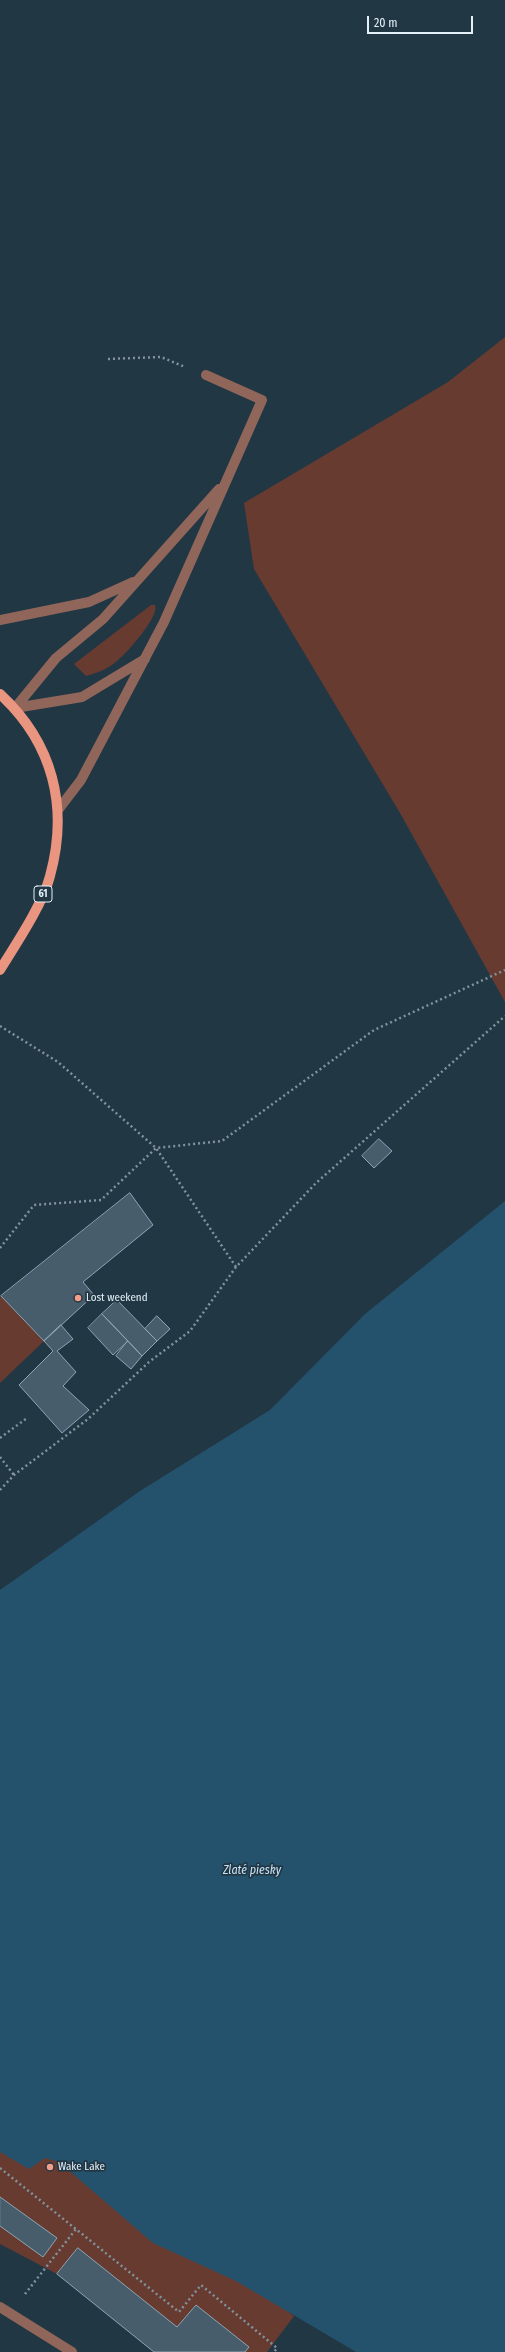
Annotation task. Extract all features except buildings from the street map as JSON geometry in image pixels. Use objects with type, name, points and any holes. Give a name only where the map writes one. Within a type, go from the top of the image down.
[{"type":"main road","name":"61","points":[[0,694],[15,708],[38,739],[48,763],[55,788],[58,810],[58,834],[50,877],[41,898],[0,970]]},
{"type":"lane","points":[[58,810],[81,780],[145,659],[262,400],[206,375]]},
{"type":"lane","points":[[15,708],[56,658],[103,620],[226,481]]},
{"type":"lane","points":[[0,620],[89,602],[137,580]]},
{"type":"lane","points":[[15,708],[82,696],[145,659]]},
{"type":"lane","points":[[0,2307],[72,2352]]},
{"type":"path","points":[[108,359],[161,356],[206,375]]},
{"type":"path","points":[[0,1248],[34,1205],[101,1200],[156,1148],[222,1140],[374,1030],[505,970]]},
{"type":"path","points":[[0,1490],[14,1475],[88,1419],[149,1362],[190,1331],[236,1267],[316,1183],[505,1016]]},
{"type":"path","points":[[0,1026],[58,1062],[156,1148],[236,1267]]},
{"type":"path","points":[[0,1438],[27,1418]]},
{"type":"path","points":[[0,1457],[14,1475]]},
{"type":"path","points":[[0,2168],[179,2312],[202,2285],[277,2348],[274,2352]]},
{"type":"path","points":[[10,2313],[76,2229]]},
{"type":"shaded area","points":[[505,337],[505,1002],[400,813],[254,569],[244,503],[448,382]]},
{"type":"shaded area","points":[[151,605],[155,605],[155,610],[148,626],[114,664],[94,674],[86,676],[74,664]]},
{"type":"shaded area","points":[[1,1296],[44,1341],[0,1383],[0,1298]]},
{"type":"shaded area","name":"Wake Lake","points":[[0,2091],[294,2316],[267,2352],[154,2352],[57,2274],[0,2244]]},
{"type":"water","name":"Zlaté piesky","points":[[505,1201],[505,2352],[356,2352],[236,2281],[153,2243],[59,2162],[45,2158],[29,2169],[0,2152],[0,1590],[140,1491],[270,1410],[365,1314]]},
{"type":"place","name":"Lost weekend","points":[[78,1298]]},
{"type":"place","name":"Wake Lake","points":[[50,2167]]}]
